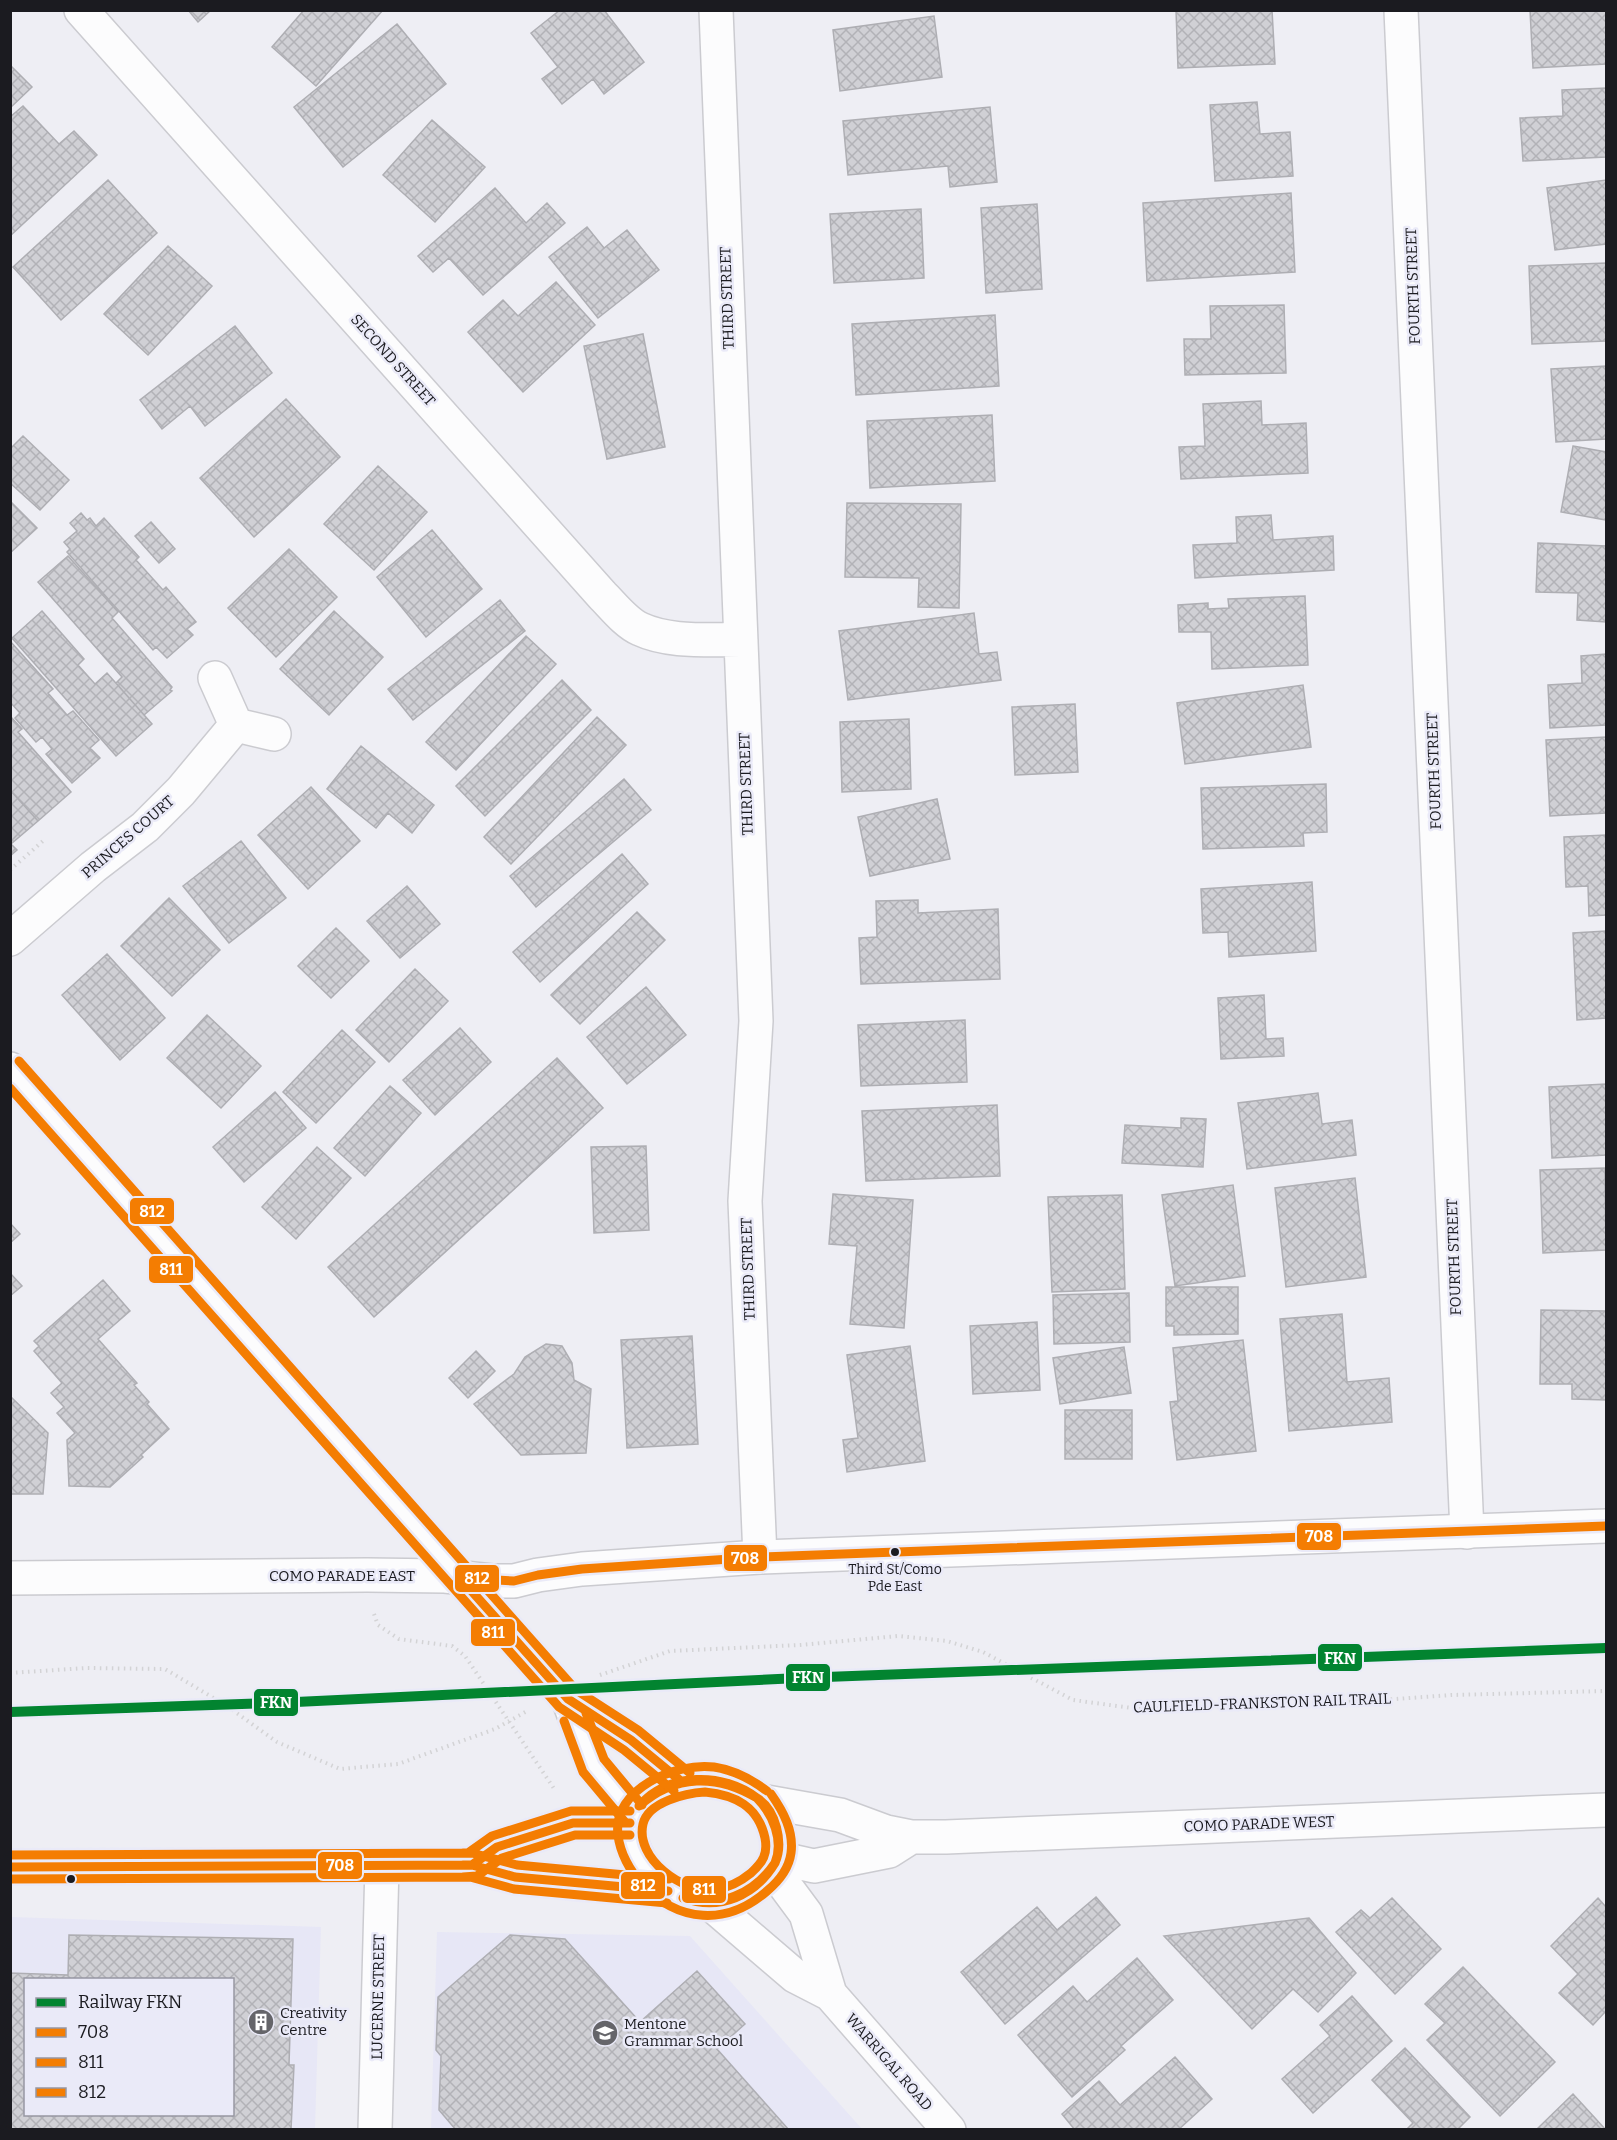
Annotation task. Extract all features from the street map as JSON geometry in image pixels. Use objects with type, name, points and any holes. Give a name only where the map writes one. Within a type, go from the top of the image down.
[{"type":"street","name":"SECOND STREET","points":[[81,10],[622,615],[638,629],[659,635],[675,638],[741,640]]},
{"type":"street","name":"THIRD STREET","points":[[716,10],[756,1021],[745,1201],[760,1557]]},
{"type":"street","name":"FOURTH STREET","points":[[1401,10],[1467,1532]]},
{"type":"street","points":[[215,678],[236,725],[274,735]]},
{"type":"street","name":"PRINCES COURT","points":[[10,939],[93,867],[145,827],[181,791],[236,725]]},
{"type":"street","points":[[10,1069],[565,1696],[630,1740],[682,1782]]},
{"type":"street","name":"COMO PARADE EAST","points":[[10,1578],[367,1575],[514,1581],[582,1569],[760,1557],[1606,1526]]},
{"type":"street","points":[[565,1696],[593,1765],[631,1818]]},
{"type":"street","points":[[711,1779],[736,1786],[761,1801],[770,1811],[775,1824],[775,1863],[753,1888],[731,1900],[711,1904],[687,1899],[668,1891],[658,1883],[638,1858],[629,1832],[631,1818],[645,1800],[663,1789],[682,1782],[711,1779]]},
{"type":"street","name":"COMO PARADE WEST","points":[[761,1801],[840,1815],[886,1832],[911,1837],[1606,1810]]},
{"type":"street","points":[[472,1865],[497,1847],[573,1823],[631,1818]]},
{"type":"street","name":"COMO PARADE WEST","points":[[775,1863],[814,1866],[889,1851],[911,1837]]},
{"type":"street","name":"WARRIGAL ROAD","points":[[775,1863],[806,1914],[830,1994]]},
{"type":"street","name":"LUCERNE STREET","points":[[375,2130],[382,1865]]},
{"type":"street","points":[[10,1867],[472,1865],[515,1877],[668,1891]]},
{"type":"street","name":"WARRIGAL ROAD","points":[[711,1904],[795,1976],[830,1994],[949,2130]]},
{"type":"path","points":[[10,870],[43,841]]},
{"type":"path","points":[[367,1575],[372,1608],[378,1625],[399,1639],[452,1646],[465,1656],[549,1780],[573,1823]]},
{"type":"path","name":"CAULFIELD-FRANKSTON RAIL TRAIL","points":[[10,1673],[86,1668],[165,1669],[227,1706],[277,1742],[340,1769],[398,1764],[495,1729],[508,1720],[565,1696],[590,1679],[670,1651],[800,1645],[898,1636],[947,1641],[983,1652],[1073,1700],[1138,1709],[1356,1702],[1452,1695],[1606,1691]]},
{"type":"shaded area","name":"Creativity Centre","points":[[11,1917],[321,1927],[315,2129],[11,2130]]},
{"type":"shaded area","name":"Mentone Grammar School","points":[[437,1932],[690,1936],[862,2129],[431,2130]]},
{"type":"building","points":[[188,10],[211,10],[198,22]]},
{"type":"building","points":[[304,10],[383,10],[316,86],[272,47]]},
{"type":"building","points":[[560,10],[604,10],[644,62],[604,94],[593,79],[562,104],[542,79],[558,67],[531,33]]},
{"type":"building","points":[[1176,10],[1272,10],[1275,64],[1178,68]]},
{"type":"building","points":[[1530,10],[1606,10],[1606,64],[1533,68]]},
{"type":"building","points":[[934,16],[942,77],[840,91],[833,30]]},
{"type":"building","points":[[397,24],[446,84],[343,167],[294,107]]},
{"type":"building","points":[[10,65],[32,87],[10,108]]},
{"type":"building","points":[[1606,88],[1606,157],[1523,161],[1520,118],[1563,116],[1562,90]]},
{"type":"building","points":[[1257,102],[1260,134],[1290,132],[1293,176],[1215,181],[1210,105]]},
{"type":"building","points":[[23,106],[59,144],[74,131],[97,155],[10,236],[10,117]]},
{"type":"building","points":[[990,107],[997,182],[950,187],[948,166],[848,175],[843,121]]},
{"type":"building","points":[[432,120],[485,167],[435,222],[383,175]]},
{"type":"building","points":[[108,180],[157,233],[61,320],[13,267]]},
{"type":"building","points":[[1606,180],[1606,244],[1555,250],[1547,188]]},
{"type":"building","points":[[495,188],[526,223],[547,203],[565,223],[483,295],[449,258],[433,272],[418,256]]},
{"type":"building","points":[[1291,193],[1295,272],[1147,281],[1143,203]]},
{"type":"building","points":[[1037,204],[1042,289],[986,293],[981,208]]},
{"type":"building","points":[[921,209],[924,278],[834,283],[830,214]]},
{"type":"building","points":[[587,227],[604,248],[627,230],[659,270],[598,318],[549,257]]},
{"type":"building","points":[[168,246],[212,286],[148,355],[104,314]]},
{"type":"building","points":[[1606,263],[1606,341],[1532,344],[1529,266]]},
{"type":"building","points":[[556,282],[595,325],[523,392],[468,332],[503,300],[518,316]]},
{"type":"building","points":[[1284,305],[1286,373],[1185,375],[1184,339],[1211,339],[1210,306]]},
{"type":"building","points":[[995,315],[999,386],[856,395],[852,324]]},
{"type":"building","points":[[235,326],[272,373],[205,426],[190,406],[162,429],[140,400]]},
{"type":"building","points":[[643,334],[665,447],[607,459],[584,346]]},
{"type":"building","points":[[1606,366],[1606,439],[1556,442],[1551,369]]},
{"type":"building","points":[[286,399],[340,457],[254,537],[200,478]]},
{"type":"building","points":[[1261,401],[1262,425],[1306,423],[1308,473],[1181,479],[1179,447],[1205,446],[1203,404]]},
{"type":"building","points":[[992,415],[995,481],[870,488],[867,421]]},
{"type":"building","points":[[23,436],[69,480],[40,510],[10,483],[10,449]]},
{"type":"building","points":[[1573,446],[1606,452],[1606,520],[1561,512]]},
{"type":"building","points":[[378,466],[427,512],[374,570],[324,524]]},
{"type":"building","points":[[10,501],[37,528],[10,553]]},
{"type":"building","points":[[847,503],[961,504],[959,608],[918,607],[919,578],[845,577]]},
{"type":"building","points":[[81,513],[87,520],[90,518],[96,526],[104,518],[139,557],[136,560],[163,590],[166,587],[196,622],[187,629],[193,635],[167,658],[156,647],[153,650],[67,552],[70,549],[64,542],[77,531],[70,523]]},
{"type":"building","points":[[1271,515],[1273,540],[1333,536],[1334,570],[1195,578],[1193,545],[1237,543],[1236,517]]},
{"type":"building","points":[[151,522],[175,549],[159,563],[135,536]]},
{"type":"building","points":[[432,530],[482,589],[426,637],[377,577]]},
{"type":"building","points":[[1538,543],[1606,546],[1606,622],[1577,620],[1578,593],[1536,592]]},
{"type":"building","points":[[289,549],[337,597],[276,657],[228,608]]},
{"type":"building","points":[[68,556],[118,612],[112,618],[172,687],[170,690],[172,691],[144,715],[116,683],[122,677],[38,582]]},
{"type":"building","points":[[1305,596],[1308,665],[1212,669],[1211,632],[1179,632],[1178,605],[1208,603],[1208,609],[1229,608],[1228,599]]},
{"type":"building","points":[[500,600],[525,631],[413,720],[388,689]]},
{"type":"building","points":[[42,611],[84,659],[78,665],[95,684],[107,673],[152,724],[116,756],[12,638]]},
{"type":"building","points":[[334,611],[383,657],[329,715],[280,669]]},
{"type":"building","points":[[974,613],[979,654],[997,652],[1001,680],[848,700],[839,631]]},
{"type":"building","points":[[526,636],[556,664],[456,770],[426,742]]},
{"type":"building","points":[[10,641],[53,689],[48,693],[67,715],[73,711],[99,740],[90,748],[100,758],[72,783],[46,754],[52,749],[42,737],[36,742],[15,718],[20,713],[10,702]]},
{"type":"building","points":[[1606,654],[1606,725],[1550,728],[1548,685],[1582,683],[1581,656]]},
{"type":"building","points":[[562,680],[591,710],[485,816],[456,786]]},
{"type":"building","points":[[1303,685],[1311,747],[1185,764],[1177,703]]},
{"type":"building","points":[[1075,704],[1078,772],[1015,775],[1012,707]]},
{"type":"building","points":[[10,716],[22,729],[18,732],[71,792],[38,821],[10,790]]},
{"type":"building","points":[[597,717],[626,745],[511,864],[484,837]]},
{"type":"building","points":[[909,719],[911,789],[842,792],[840,722]]},
{"type":"building","points":[[1606,737],[1606,813],[1550,816],[1546,740]]},
{"type":"building","points":[[361,746],[434,805],[412,833],[388,813],[376,828],[327,789]]},
{"type":"building","points":[[624,779],[651,810],[536,907],[510,876]]},
{"type":"building","points":[[1326,784],[1327,832],[1303,833],[1304,846],[1203,849],[1201,788]]},
{"type":"building","points":[[311,787],[360,841],[308,889],[258,835]]},
{"type":"building","points":[[10,790],[38,821],[11,844],[17,850],[10,856]]},
{"type":"building","points":[[937,799],[950,859],[870,876],[858,817]]},
{"type":"building","points":[[1606,835],[1606,915],[1589,916],[1588,886],[1566,887],[1564,837]]},
{"type":"building","points":[[241,841],[286,898],[229,943],[183,886]]},
{"type":"building","points":[[622,854],[648,884],[540,982],[513,952]]},
{"type":"building","points":[[1312,882],[1316,951],[1229,957],[1228,932],[1203,933],[1201,889]]},
{"type":"building","points":[[407,886],[440,924],[400,958],[367,921]]},
{"type":"building","points":[[169,898],[220,950],[172,996],[121,946]]},
{"type":"building","points":[[918,900],[918,913],[998,909],[1000,979],[861,984],[859,938],[877,937],[876,901]]},
{"type":"building","points":[[637,912],[665,940],[580,1024],[551,995]]},
{"type":"building","points":[[336,928],[369,961],[331,998],[298,966]]},
{"type":"building","points":[[1606,931],[1606,1018],[1577,1020],[1573,933]]},
{"type":"building","points":[[107,954],[165,1018],[120,1060],[62,995]]},
{"type":"building","points":[[415,969],[448,1001],[389,1062],[356,1030]]},
{"type":"building","points":[[646,987],[686,1035],[627,1084],[587,1037]]},
{"type":"building","points":[[1264,995],[1266,1039],[1283,1038],[1284,1056],[1221,1059],[1218,998]]},
{"type":"building","points":[[207,1015],[261,1066],[221,1108],[167,1058]]},
{"type":"building","points":[[965,1020],[967,1082],[861,1086],[858,1025]]},
{"type":"building","points":[[460,1028],[491,1062],[435,1115],[403,1080]]},
{"type":"building","points":[[342,1030],[375,1062],[316,1123],[283,1092]]},
{"type":"building","points":[[557,1058],[603,1108],[374,1317],[328,1267]]},
{"type":"building","points":[[1606,1084],[1606,1155],[1552,1158],[1549,1087]]},
{"type":"building","points":[[390,1086],[421,1113],[365,1176],[334,1148]]},
{"type":"building","points":[[275,1092],[306,1128],[244,1182],[213,1147]]},
{"type":"building","points":[[1318,1093],[1322,1124],[1352,1120],[1356,1155],[1247,1169],[1238,1103]]},
{"type":"building","points":[[997,1105],[1000,1176],[866,1181],[862,1111]]},
{"type":"building","points":[[1181,1118],[1206,1119],[1203,1167],[1122,1163],[1125,1125],[1181,1128]]},
{"type":"building","points":[[646,1146],[649,1230],[594,1233],[591,1147]]},
{"type":"building","points":[[317,1147],[351,1178],[296,1239],[262,1207]]},
{"type":"building","points":[[1605,1168],[1606,1250],[1543,1253],[1540,1170]]},
{"type":"building","points":[[1355,1178],[1366,1277],[1286,1287],[1275,1188]]},
{"type":"building","points":[[1233,1185],[1245,1276],[1175,1286],[1162,1195]]},
{"type":"building","points":[[833,1194],[913,1200],[904,1328],[850,1324],[857,1246],[829,1244]]},
{"type":"building","points":[[1122,1195],[1125,1289],[1052,1292],[1048,1197]]},
{"type":"building","points":[[10,1223],[20,1234],[10,1243]]},
{"type":"building","points":[[10,1273],[22,1286],[10,1296]]},
{"type":"building","points":[[103,1280],[130,1311],[98,1339],[137,1383],[134,1385],[149,1402],[147,1404],[169,1429],[110,1487],[69,1486],[67,1440],[75,1433],[57,1413],[64,1407],[51,1393],[62,1383],[34,1351],[39,1346],[34,1341]]},
{"type":"building","points":[[1166,1287],[1238,1287],[1238,1334],[1174,1335],[1174,1326],[1166,1326]]},
{"type":"building","points":[[1129,1293],[1130,1342],[1054,1344],[1053,1295]]},
{"type":"building","points":[[1541,1310],[1606,1311],[1606,1400],[1572,1399],[1572,1384],[1540,1384]]},
{"type":"building","points":[[1342,1314],[1347,1382],[1389,1378],[1392,1422],[1289,1431],[1280,1319]]},
{"type":"building","points":[[1037,1322],[1040,1390],[973,1394],[970,1326]]},
{"type":"building","points":[[692,1336],[698,1444],[627,1448],[621,1340]]},
{"type":"building","points":[[1243,1340],[1256,1451],[1177,1460],[1170,1402],[1178,1401],[1173,1348]]},
{"type":"building","points":[[546,1344],[562,1346],[572,1363],[574,1380],[591,1389],[586,1453],[521,1455],[474,1404],[514,1374],[525,1357]]},
{"type":"building","points":[[910,1346],[925,1461],[847,1472],[843,1440],[858,1438],[847,1355]]},
{"type":"building","points":[[1124,1347],[1131,1393],[1060,1404],[1053,1358]]},
{"type":"building","points":[[476,1351],[495,1371],[468,1398],[449,1378]]},
{"type":"building","points":[[10,1396],[48,1433],[43,1494],[10,1494]]},
{"type":"building","points":[[1065,1410],[1132,1410],[1132,1459],[1065,1459]]},
{"type":"building","points":[[1096,1897],[1120,1925],[1005,2024],[961,1972],[1037,1907],[1057,1930]]},
{"type":"building","points":[[1392,1898],[1441,1949],[1395,1994],[1336,1932],[1361,1910],[1370,1918]]},
{"type":"building","points":[[1598,1898],[1606,1907],[1606,2011],[1593,2025],[1559,1993],[1578,1974],[1551,1946]]},
{"type":"building","points":[[1309,1918],[1356,1973],[1318,2012],[1293,1989],[1252,2029],[1164,1936]]},
{"type":"building","name":"Creativity Centre","points":[[69,1935],[293,1939],[289,2065],[294,2065],[291,2130],[10,2130],[10,1973],[68,1975]]},
{"type":"building","name":"Mentone Grammar School","points":[[510,1935],[565,1939],[640,2022],[697,1971],[745,2024],[717,2049],[789,2130],[456,2130],[439,2110],[441,2056],[436,2050],[438,1997]]},
{"type":"building","points":[[1137,1958],[1173,2000],[1121,2046],[1125,2050],[1072,2097],[1018,2035],[1073,1986],[1087,2002]]},
{"type":"building","points":[[1463,1967],[1555,2062],[1500,2116],[1427,2040],[1445,2023],[1425,2004]]},
{"type":"building","points":[[1352,1996],[1392,2041],[1313,2113],[1282,2079],[1330,2036],[1320,2025]]},
{"type":"building","points":[[1405,2048],[1470,2117],[1457,2130],[1406,2130],[1413,2123],[1372,2080]]},
{"type":"building","points":[[1175,2057],[1212,2099],[1178,2130],[1075,2130],[1062,2114],[1099,2081],[1120,2105]]},
{"type":"building","points":[[1573,2094],[1606,2130],[1536,2130]]},
{"type":"rail line","name":"FKN","points":[[10,1712],[296,1702],[799,1678],[1606,1648]]},
{"type":"transit line","name":"812","points":[[19,1061],[576,1690],[638,1730],[690,1773]]},
{"type":"transit line","name":"811","points":[[10,1088],[559,1707],[624,1750],[674,1791]]},
{"type":"transit line","name":"708","points":[[460,1578],[514,1581],[582,1569],[760,1557],[1606,1526]]},
{"type":"transit line","name":"708","points":[[460,1578],[568,1699],[631,1740],[682,1782]]},
{"type":"transit line","name":"812","points":[[586,1713],[604,1759],[642,1805]]},
{"type":"transit line","name":"811","points":[[564,1721],[583,1772],[624,1821]]},
{"type":"transit line","name":"812","points":[[767,1791],[742,1776],[714,1767],[682,1769],[665,1774],[636,1792],[625,1804],[619,1819],[618,1835],[626,1861],[642,1884],[656,1897],[671,1906],[687,1913],[703,1915],[736,1910],[752,1902],[771,1887],[783,1874],[790,1859],[789,1829],[771,1794]]},
{"type":"transit line","name":"708","points":[[639,1806],[651,1795],[665,1787],[696,1780],[713,1780],[728,1784],[743,1789],[757,1798]]},
{"type":"transit line","name":"708","points":[[639,1806],[667,1788],[696,1781],[727,1785],[757,1798]]},
{"type":"transit line","name":"811","points":[[705,1792],[726,1796],[744,1804],[751,1810],[762,1827],[766,1844],[764,1857],[751,1873],[734,1884],[714,1890],[688,1886],[664,1871],[646,1849],[642,1837],[646,1816],[660,1804],[688,1794],[705,1792]]},
{"type":"transit line","name":"708","points":[[757,1798],[769,1810],[776,1828],[779,1846],[775,1863]]},
{"type":"transit line","name":"708","points":[[757,1798],[768,1812],[775,1828],[778,1846],[775,1863]]},
{"type":"transit line","name":"812","points":[[463,1853],[468,1853],[492,1836],[571,1811],[630,1811]]},
{"type":"transit line","name":"708","points":[[463,1865],[472,1865],[497,1847],[573,1823],[630,1823]]},
{"type":"transit line","name":"811","points":[[463,1877],[477,1876],[502,1858],[575,1835],[630,1835]]},
{"type":"transit line","name":"812","points":[[10,1855],[472,1853],[517,1865],[669,1879]]},
{"type":"transit line","name":"708","points":[[683,1898],[710,1902],[735,1896],[757,1883],[775,1863]]},
{"type":"transit line","name":"708","points":[[683,1898],[710,1903],[735,1898],[757,1884],[775,1863]]},
{"type":"transit line","name":"708","points":[[10,1867],[472,1865],[515,1877],[668,1891]]},
{"type":"transit line","name":"811","points":[[10,1879],[470,1877],[514,1889],[667,1903]]},
{"type":"place","name":"Third St/Como Pde East","points":[[895,1552]]},
{"type":"place","name":"Creativity Centre","points":[[261,2022]]},
{"type":"place","name":"Mentone Grammar School","points":[[605,2033]]}]
